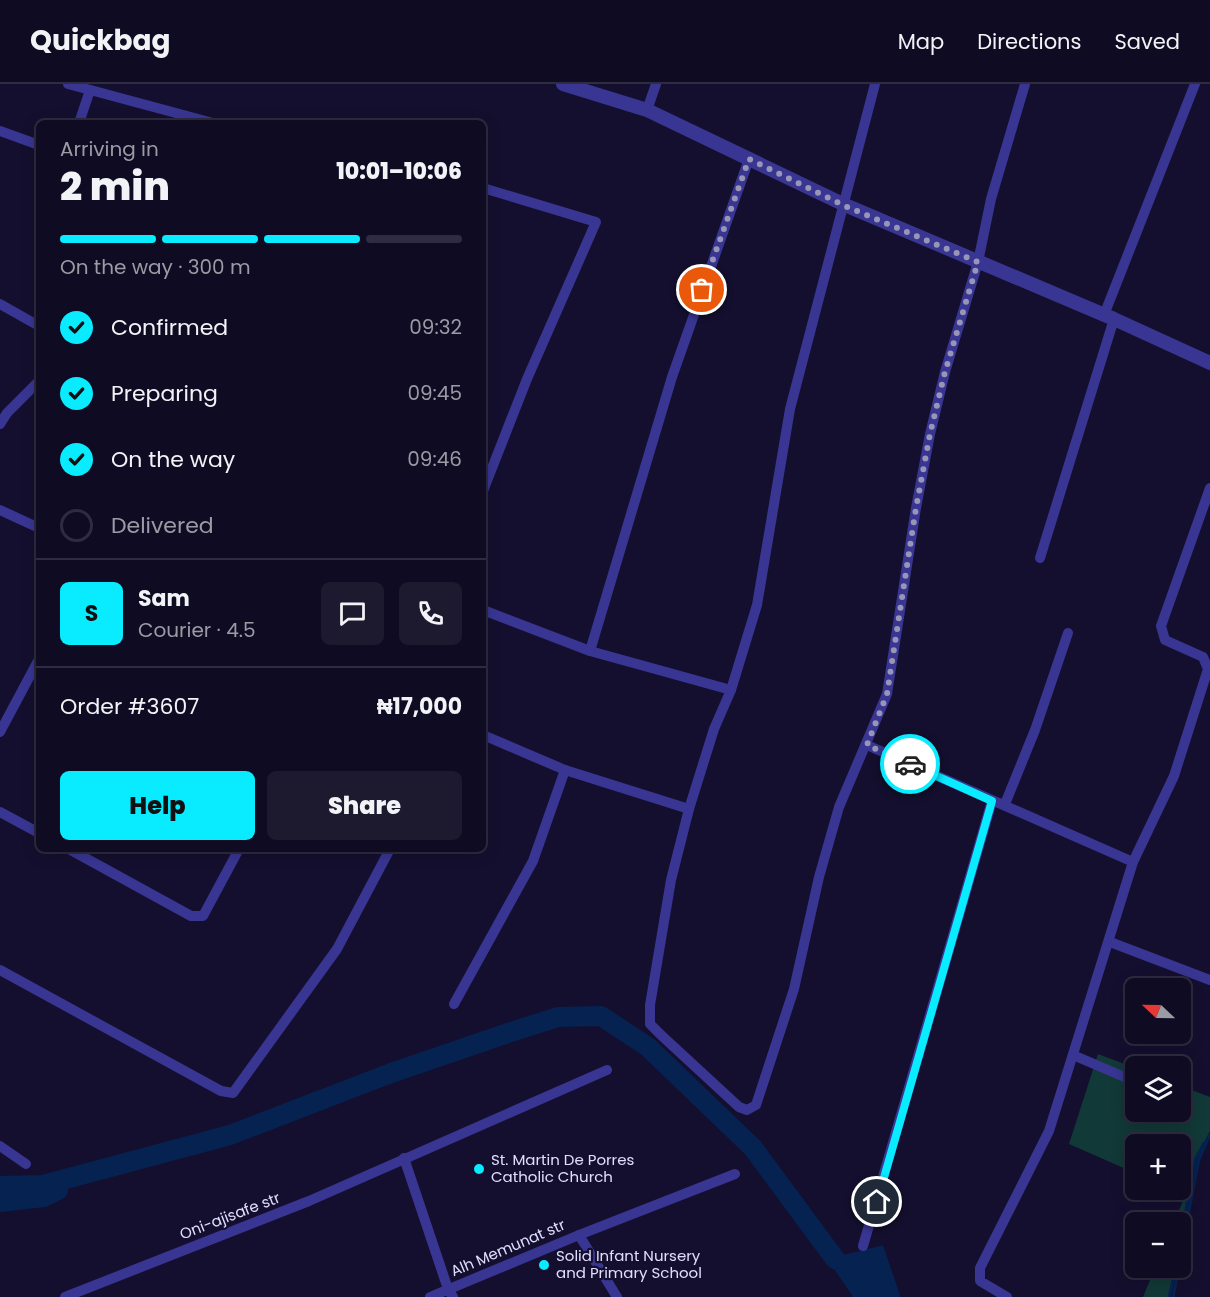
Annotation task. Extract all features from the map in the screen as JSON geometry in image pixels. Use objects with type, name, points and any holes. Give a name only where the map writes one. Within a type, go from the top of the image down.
[{"type":"street","points":[[68,84],[202,120]]},
{"type":"street","points":[[563,84],[647,110],[845,206],[1109,317],[1210,363]]},
{"type":"street","points":[[647,110],[656,84]]},
{"type":"street","points":[[875,84],[845,206],[790,409],[757,605],[731,690],[714,729],[689,809],[671,880],[651,1005],[650,1023],[739,1107],[747,1110],[756,1105],[794,989],[819,877],[839,807],[887,694],[930,434],[945,372],[978,262],[991,199],[1025,84]]},
{"type":"street","points":[[1040,558],[1109,317],[1195,84]]},
{"type":"street","points":[[80,120],[90,90]]},
{"type":"street","points":[[0,131],[36,144]]},
{"type":"street","points":[[590,651],[672,377],[749,159]]},
{"type":"street","points":[[486,189],[593,219],[596,226],[527,379],[486,483]]},
{"type":"street","points":[[0,304],[36,324]]},
{"type":"street","points":[[0,424],[7,413],[36,384]]},
{"type":"street","points":[[1007,1297],[980,1281],[980,1268],[1049,1131],[1110,942],[1133,862],[1173,776],[1208,669],[1203,657],[1165,640],[1161,626],[1210,488]]},
{"type":"street","points":[[0,510],[36,527]]},
{"type":"street","points":[[486,611],[590,651],[731,690]]},
{"type":"street","points":[[1005,804],[1035,730],[1068,633]]},
{"type":"street","points":[[0,732],[36,665]]},
{"type":"street","points":[[486,736],[564,770],[689,809]]},
{"type":"street","points":[[867,745],[1133,862]]},
{"type":"street","points":[[454,1004],[532,861],[564,770]]},
{"type":"street","points":[[863,1246],[992,801]]},
{"type":"street","points":[[0,812],[36,831]]},
{"type":"street","points":[[74,852],[191,916],[203,916],[237,852]]},
{"type":"street","points":[[0,970],[221,1091],[233,1094],[337,949],[388,852]]},
{"type":"street","points":[[1110,942],[1210,980]]},
{"type":"street","points":[[1073,1055],[1125,1077]]},
{"type":"street","name":"Oni-ajisafe str","points":[[65,1297],[309,1201],[607,1070]]},
{"type":"street","points":[[0,1146],[26,1164]]},
{"type":"street","points":[[404,1158],[451,1293]]},
{"type":"street","name":"Alh Memunat str","points":[[430,1297],[451,1293],[579,1235],[735,1174]]},
{"type":"street","name":"Alh Memunat str","points":[[579,1235],[617,1297]]},
{"type":"green space","points":[[1098,1054],[1125,1064],[1125,1122],[1191,1122],[1191,1090],[1210,1097],[1210,1131],[1196,1158],[1191,1186],[1191,1134],[1125,1134],[1125,1169],[1069,1144]]},
{"type":"green space","points":[[1183,1200],[1189,1200],[1186,1212],[1178,1212]]},
{"type":"green space","points":[[1151,1278],[1174,1278],[1169,1297],[1143,1297]]},
{"type":"water","points":[[1210,1131],[1199,1159],[1189,1212],[1184,1212],[1186,1200],[1191,1200],[1191,1180],[1203,1145]]},
{"type":"water","points":[[882,1247],[899,1297],[855,1297],[829,1258]]},
{"type":"waterway","points":[[0,1186],[43,1185],[230,1135],[391,1073],[511,1032],[558,1017],[601,1016],[648,1047],[753,1148],[835,1259]]},
{"type":"waterway","points":[[1189,1212],[1199,1159],[1210,1135]]},
{"type":"waterway","points":[[1186,1212],[1196,1158],[1204,1143]]},
{"type":"waterway","points":[[0,1202],[44,1197],[58,1190]]},
{"type":"waterway","points":[[838,1258],[882,1247],[899,1297]]},
{"type":"waterway","points":[[832,1263],[855,1297]]},
{"type":"waterway","points":[[1169,1297],[1174,1278]]},
{"type":"waterway","points":[[1173,1297],[1177,1278]]},
{"type":"way so far","points":[[702,290],[731,202],[749,159],[845,206],[978,262],[945,372],[930,434],[887,694],[867,745],[910,764]]},
{"type":"place","name":"St. Martin De Porres Catholic Church","points":[[479,1169]]},
{"type":"place","name":"Solid Infant Nursery and Primary School","points":[[544,1265]]},
{"type":"route","points":[[877,1202],[992,801],[910,764]]}]
